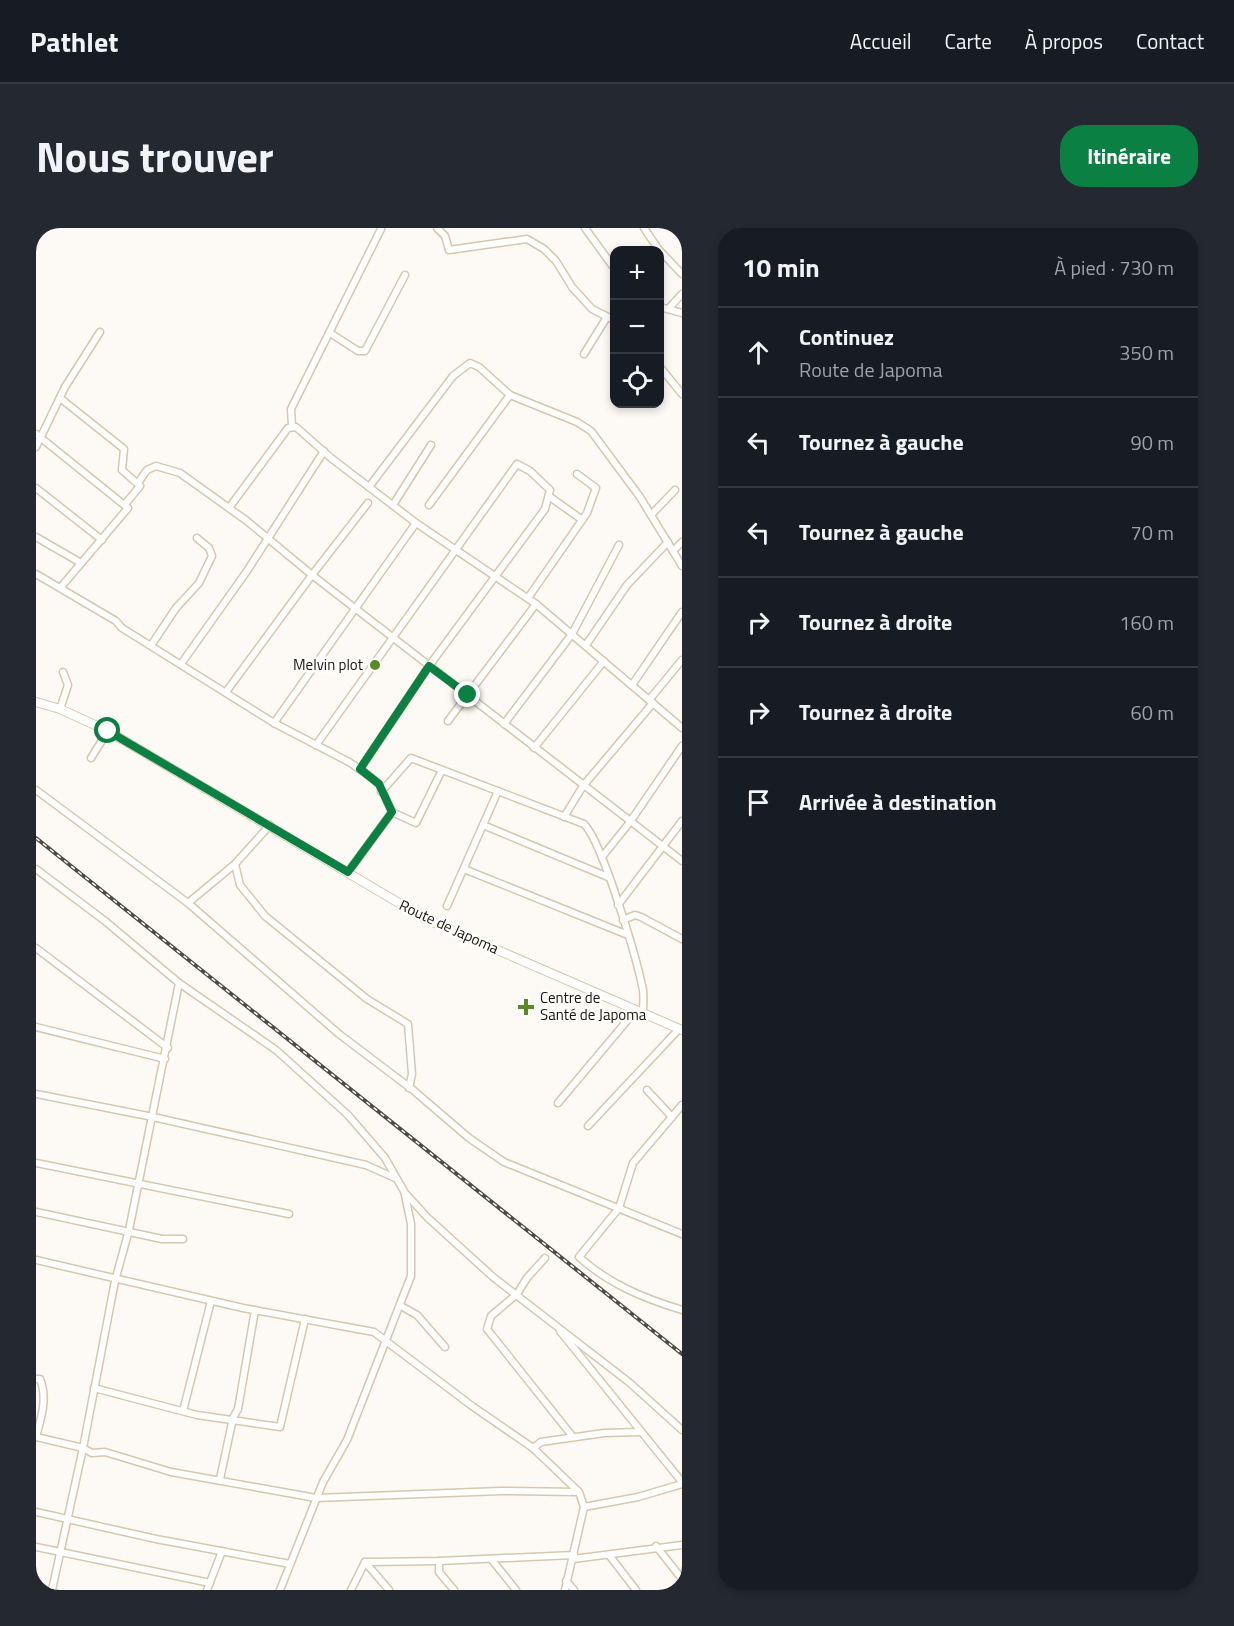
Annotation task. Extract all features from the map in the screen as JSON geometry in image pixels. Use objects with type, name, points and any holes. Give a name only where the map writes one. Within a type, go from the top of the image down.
[{"type":"street","points":[[437,228],[445,236],[449,250],[527,239],[544,249],[556,261],[572,287],[592,309],[610,318]]},
{"type":"street","points":[[585,228],[610,261]]},
{"type":"street","points":[[644,228],[656,246]]},
{"type":"street","points":[[228,508],[292,426],[291,409],[381,229]]},
{"type":"street","points":[[664,256],[682,274]]},
{"type":"street","points":[[330,333],[358,351],[365,351],[405,275]]},
{"type":"street","points":[[669,308],[682,294]]},
{"type":"street","points":[[664,307],[682,314]]},
{"type":"street","points":[[584,354],[607,317]]},
{"type":"street","points":[[36,447],[39,436],[60,398],[100,332]]},
{"type":"street","points":[[369,487],[453,376],[465,364],[479,367],[510,395],[577,422],[591,431],[651,515],[682,566]]},
{"type":"street","points":[[664,372],[682,394]]},
{"type":"street","points":[[429,505],[510,395]]},
{"type":"street","points":[[60,398],[120,444],[125,454],[122,470],[138,483]]},
{"type":"street","points":[[292,426],[416,523],[536,603],[682,728]]},
{"type":"street","points":[[39,436],[126,503],[127,511],[61,588]]},
{"type":"street","points":[[393,505],[431,445]]},
{"type":"street","points":[[181,664],[248,571],[324,451]]},
{"type":"street","points":[[316,745],[517,464],[550,490],[545,509],[527,530],[496,578],[429,666],[360,769]]},
{"type":"street","points":[[126,503],[139,488],[138,483],[147,470],[156,466],[180,473],[682,861]]},
{"type":"street","points":[[528,598],[590,506],[596,488],[577,474]]},
{"type":"street","points":[[36,488],[102,540]]},
{"type":"street","points":[[651,515],[675,490]]},
{"type":"street","points":[[550,497],[581,519]]},
{"type":"street","points":[[226,692],[368,503]]},
{"type":"street","points":[[274,723],[416,523]]},
{"type":"street","points":[[36,537],[81,563]]},
{"type":"street","points":[[152,644],[176,608],[199,583],[212,556],[210,548],[197,538]]},
{"type":"street","points":[[586,645],[627,585],[668,542]]},
{"type":"street","points":[[673,551],[682,542]]},
{"type":"street","points":[[504,724],[572,634],[619,545]]},
{"type":"street","points":[[36,574],[152,644],[274,723],[360,769],[375,780],[392,812],[416,823],[442,770]]},
{"type":"street","points":[[448,721],[536,603]]},
{"type":"street","points":[[632,685],[682,612]]},
{"type":"street","points":[[564,817],[583,786],[682,660]]},
{"type":"street","points":[[534,748],[604,661]]},
{"type":"street","points":[[60,709],[68,685],[63,672]]},
{"type":"street","name":"Route de Japoma","points":[[36,702],[60,709],[108,731],[426,919],[681,1030]]},
{"type":"street","points":[[91,758],[108,731]]},
{"type":"street","points":[[602,857],[630,822],[682,746]]},
{"type":"street","points":[[381,792],[411,758],[588,828],[602,857],[644,992],[639,1012],[558,1103]]},
{"type":"street","points":[[36,790],[188,903],[339,1034],[410,1088],[460,1131],[504,1162],[682,1234]]},
{"type":"street","points":[[447,906],[498,791]]},
{"type":"street","points":[[348,872],[392,812]]},
{"type":"street","points":[[618,905],[639,881],[682,821]]},
{"type":"street","points":[[188,903],[235,864],[270,825]]},
{"type":"street","points":[[483,825],[608,877]]},
{"type":"street","points":[[235,864],[240,885],[271,921],[367,999],[408,1023],[412,1074],[410,1088]]},
{"type":"street","points":[[36,869],[105,921],[179,983],[276,1050],[322,1090],[376,1147],[405,1193],[489,1273],[630,1383],[682,1430]]},
{"type":"street","points":[[464,869],[628,935]]},
{"type":"street","points":[[623,920],[635,915],[682,939]]},
{"type":"street","points":[[36,948],[168,1048]]},
{"type":"street","points":[[52,1590],[83,1448],[114,1281],[129,1230],[168,1048],[179,983]]},
{"type":"street","points":[[36,1027],[165,1059]]},
{"type":"street","points":[[588,1126],[681,1030]]},
{"type":"street","points":[[647,1090],[672,1117]]},
{"type":"street","points":[[36,1094],[153,1116],[366,1166],[396,1178]]},
{"type":"street","points":[[682,1105],[633,1163],[620,1208],[579,1257],[608,1281],[653,1301],[682,1310]]},
{"type":"street","points":[[36,1162],[289,1214]]},
{"type":"street","points":[[280,1590],[316,1498],[347,1440],[401,1306],[412,1268],[411,1224],[405,1193]]},
{"type":"street","points":[[36,1212],[129,1230],[162,1239],[183,1239]]},
{"type":"street","points":[[545,1258],[526,1278],[518,1294],[491,1316],[487,1329],[573,1437]]},
{"type":"street","points":[[36,1260],[114,1281],[374,1332],[472,1406],[533,1448],[579,1492],[584,1507],[565,1590]]},
{"type":"street","points":[[183,1411],[212,1301]]},
{"type":"street","points":[[401,1306],[417,1315],[445,1347]]},
{"type":"street","points":[[220,1479],[233,1418],[238,1409],[255,1310]]},
{"type":"street","points":[[94,1388],[183,1411],[281,1426],[306,1319]]},
{"type":"street","points":[[558,1326],[585,1364],[682,1483],[638,1497],[584,1507]]},
{"type":"street","points":[[36,1378],[40,1379],[44,1389],[44,1405],[36,1437],[83,1448],[92,1453],[105,1452],[171,1472],[316,1498],[501,1491],[579,1492]]},
{"type":"street","points":[[533,1448],[541,1442],[573,1437],[641,1432]]},
{"type":"street","points":[[36,1512],[290,1564]]},
{"type":"street","points":[[365,1562],[574,1557],[656,1546],[682,1545]]},
{"type":"street","points":[[656,1546],[682,1579]]},
{"type":"street","points":[[36,1547],[208,1587],[222,1551]]},
{"type":"street","points":[[609,1554],[636,1590]]},
{"type":"street","points":[[492,1560],[516,1590]]},
{"type":"street","points":[[351,1590],[365,1562]]},
{"type":"street","points":[[365,1562],[389,1590]]},
{"type":"street","points":[[439,1562],[439,1572],[454,1590]]},
{"type":"street","points":[[567,1581],[574,1590]]},
{"type":"railway","points":[[36,838],[682,1354]]},
{"type":"place","name":"Melvin plot","points":[[375,665]]},
{"type":"place","name":"Centre de Santé de Japoma","points":[[526,1007]]},
{"type":"route","points":[[108,731],[348,872],[392,812],[379,784],[360,769],[429,666],[468,695]]}]
